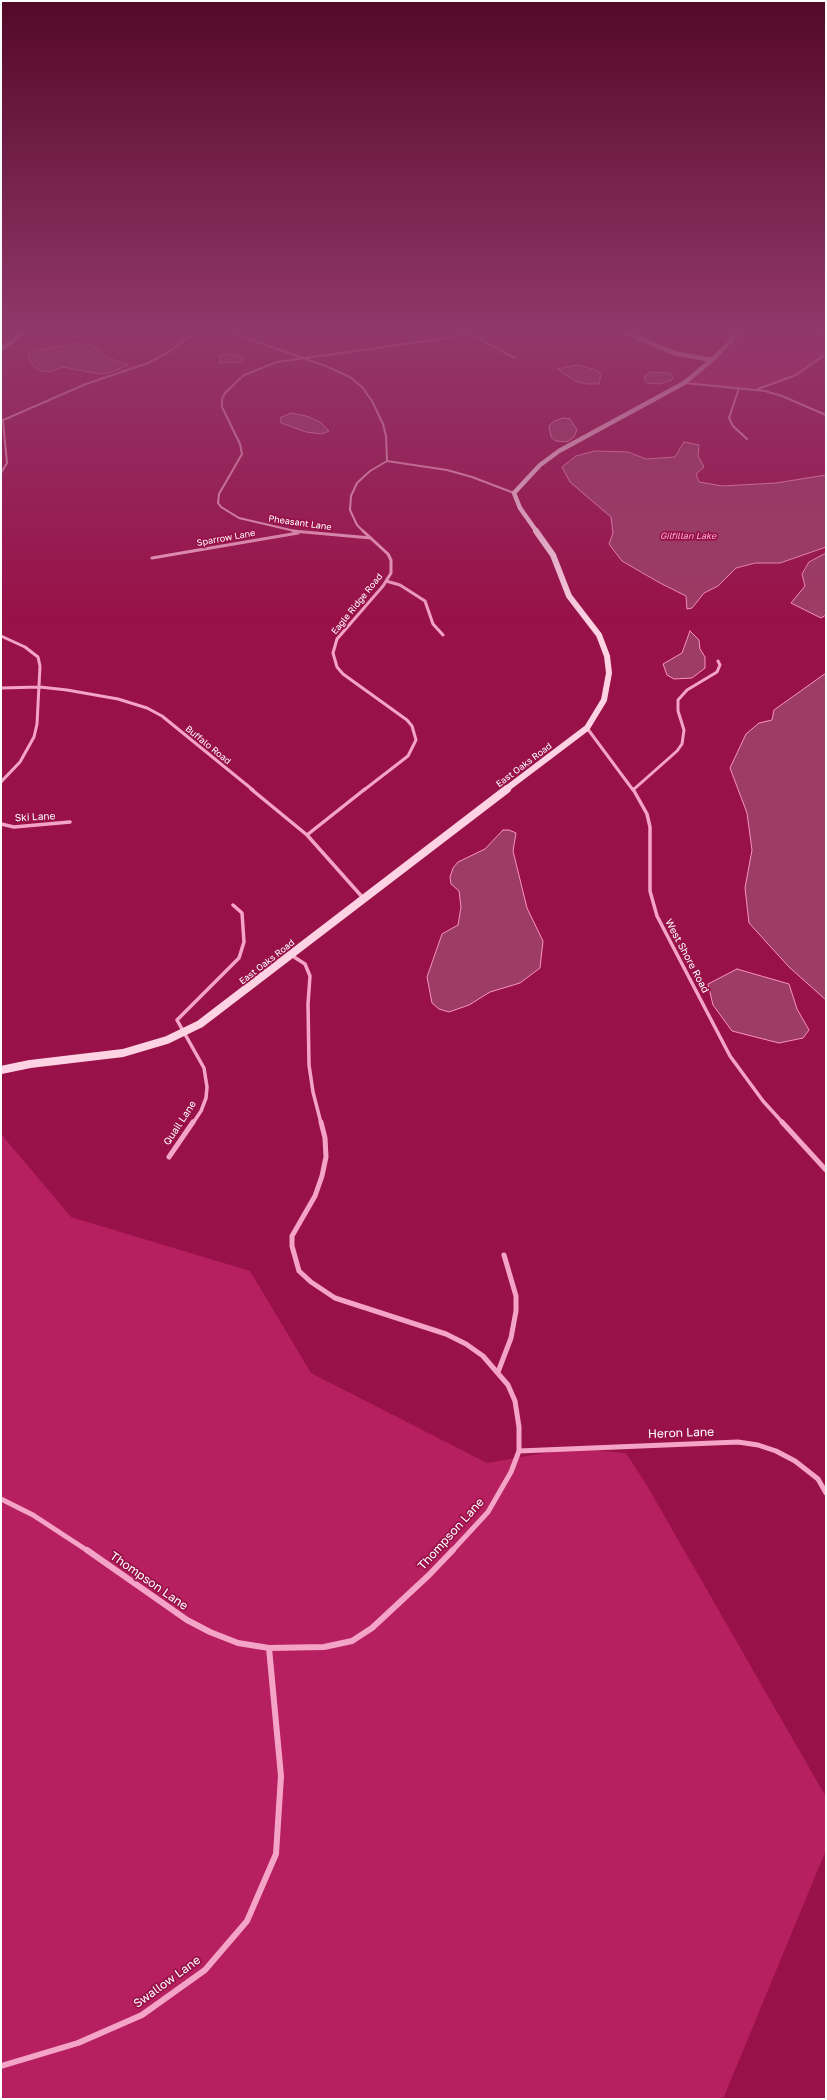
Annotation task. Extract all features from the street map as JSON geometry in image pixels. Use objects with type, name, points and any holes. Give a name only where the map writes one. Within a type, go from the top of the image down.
[{"type":"street","points":[[1,473],[7,463],[3,428]]},
{"type":"street","name":"Pheasant Lane","points":[[232,428],[240,444],[242,454],[218,498],[221,507],[231,514],[262,524],[302,532],[372,538]]},
{"type":"street","points":[[384,428],[387,448],[386,461],[447,470],[479,479],[514,493],[540,465],[559,452],[602,428]]},
{"type":"street","points":[[735,428],[747,439]]},
{"type":"street","name":"Eagle Ridge Road","points":[[307,834],[408,756],[414,747],[415,733],[407,720],[350,680],[340,670],[334,660],[333,653],[337,639],[386,581],[391,572],[391,560],[383,548],[360,528],[350,510],[351,496],[363,477],[386,461]]},
{"type":"street","name":"East Oaks Road","points":[[1,1070],[30,1064],[123,1053],[144,1048],[184,1032],[216,1013],[587,728],[604,700],[609,673],[607,656],[599,635],[570,596],[554,555],[520,508],[514,493]]},
{"type":"street","name":"Sparrow Lane","points":[[152,558],[302,532]]},
{"type":"street","points":[[386,581],[400,585],[425,601],[433,624],[443,636]]},
{"type":"street","points":[[1,636],[25,647],[38,657],[40,666],[37,724],[34,737],[20,762],[1,782]]},
{"type":"street","points":[[633,790],[677,751],[682,744],[684,730],[678,711],[678,700],[687,690],[717,672],[720,665],[718,661]]},
{"type":"street","name":"Buffalo Road","points":[[1,688],[40,687],[118,699],[147,708],[162,716],[307,834],[364,899]]},
{"type":"street","name":"West Shore Road","points":[[587,728],[642,802],[650,827],[650,891],[656,916],[738,1067],[766,1105],[826,1170]]},
{"type":"street","name":"Ski Lane","points":[[1,824],[14,826],[38,826],[70,822]]},
{"type":"street","name":"Quail Lane","points":[[169,1157],[201,1111],[208,1087],[206,1074],[177,1020],[232,967],[239,958],[243,949],[242,912],[233,905]]},
{"type":"street","name":"Thompson Lane","points":[[1,1499],[33,1516],[80,1545],[187,1620],[210,1632],[238,1643],[269,1648],[324,1648],[352,1641],[372,1628],[429,1575],[488,1512],[511,1472],[519,1451],[519,1427],[515,1401],[508,1385],[483,1356],[466,1344],[446,1334],[335,1298],[311,1282],[299,1271],[292,1246],[292,1236],[315,1196],[322,1176],[326,1157],[322,1122],[313,1092],[309,1064],[308,1004],[310,976],[305,964],[291,955]]},
{"type":"street","points":[[498,1372],[511,1338],[516,1311],[516,1296],[504,1254]]},
{"type":"street","name":"Heron Lane","points":[[519,1451],[738,1442],[758,1445],[776,1451],[795,1460],[818,1479],[826,1493]]},
{"type":"street","name":"Swallow Lane","points":[[1,2066],[78,2043],[142,2015],[204,1970],[247,1921],[276,1854],[281,1776],[269,1648]]},
{"type":"shaded area","points":[[1,1134],[71,1217],[250,1271],[311,1373],[487,1463],[573,1448],[626,1453],[646,1484],[826,1797],[826,1850],[723,2099],[1,2099]]},
{"type":"water","points":[[295,428],[326,428],[329,431],[322,434],[306,432]]},
{"type":"water","points":[[549,428],[576,428],[577,430],[574,437],[567,442],[556,441],[551,437]]},
{"type":"water","name":"Gilfillan Lake","points":[[684,442],[699,445],[698,456],[704,467],[696,474],[699,482],[722,486],[776,483],[826,475],[826,547],[780,563],[755,563],[736,568],[718,586],[704,593],[692,608],[687,609],[686,596],[622,561],[609,544],[613,533],[611,517],[570,482],[562,467],[576,456],[595,451],[628,452],[646,459],[675,457]]},
{"type":"water","points":[[826,553],[826,615],[821,618],[791,603],[805,586],[802,574],[809,562]]},
{"type":"water","points":[[690,631],[699,640],[700,649],[705,657],[705,668],[692,678],[674,679],[667,675],[663,664],[682,653]]},
{"type":"water","points":[[826,673],[826,1000],[789,967],[749,923],[745,888],[752,850],[747,813],[730,768],[746,734],[759,723],[772,720],[774,710]]},
{"type":"water","points":[[503,830],[509,830],[516,833],[513,851],[527,908],[543,941],[540,968],[520,983],[490,992],[469,1005],[449,1012],[439,1009],[432,1003],[427,977],[442,934],[458,925],[461,907],[459,891],[451,884],[450,877],[453,868],[458,862],[485,849]]},
{"type":"water","points":[[737,969],[789,984],[797,1009],[809,1030],[803,1038],[779,1043],[732,1031],[713,1005],[708,984]]}]
